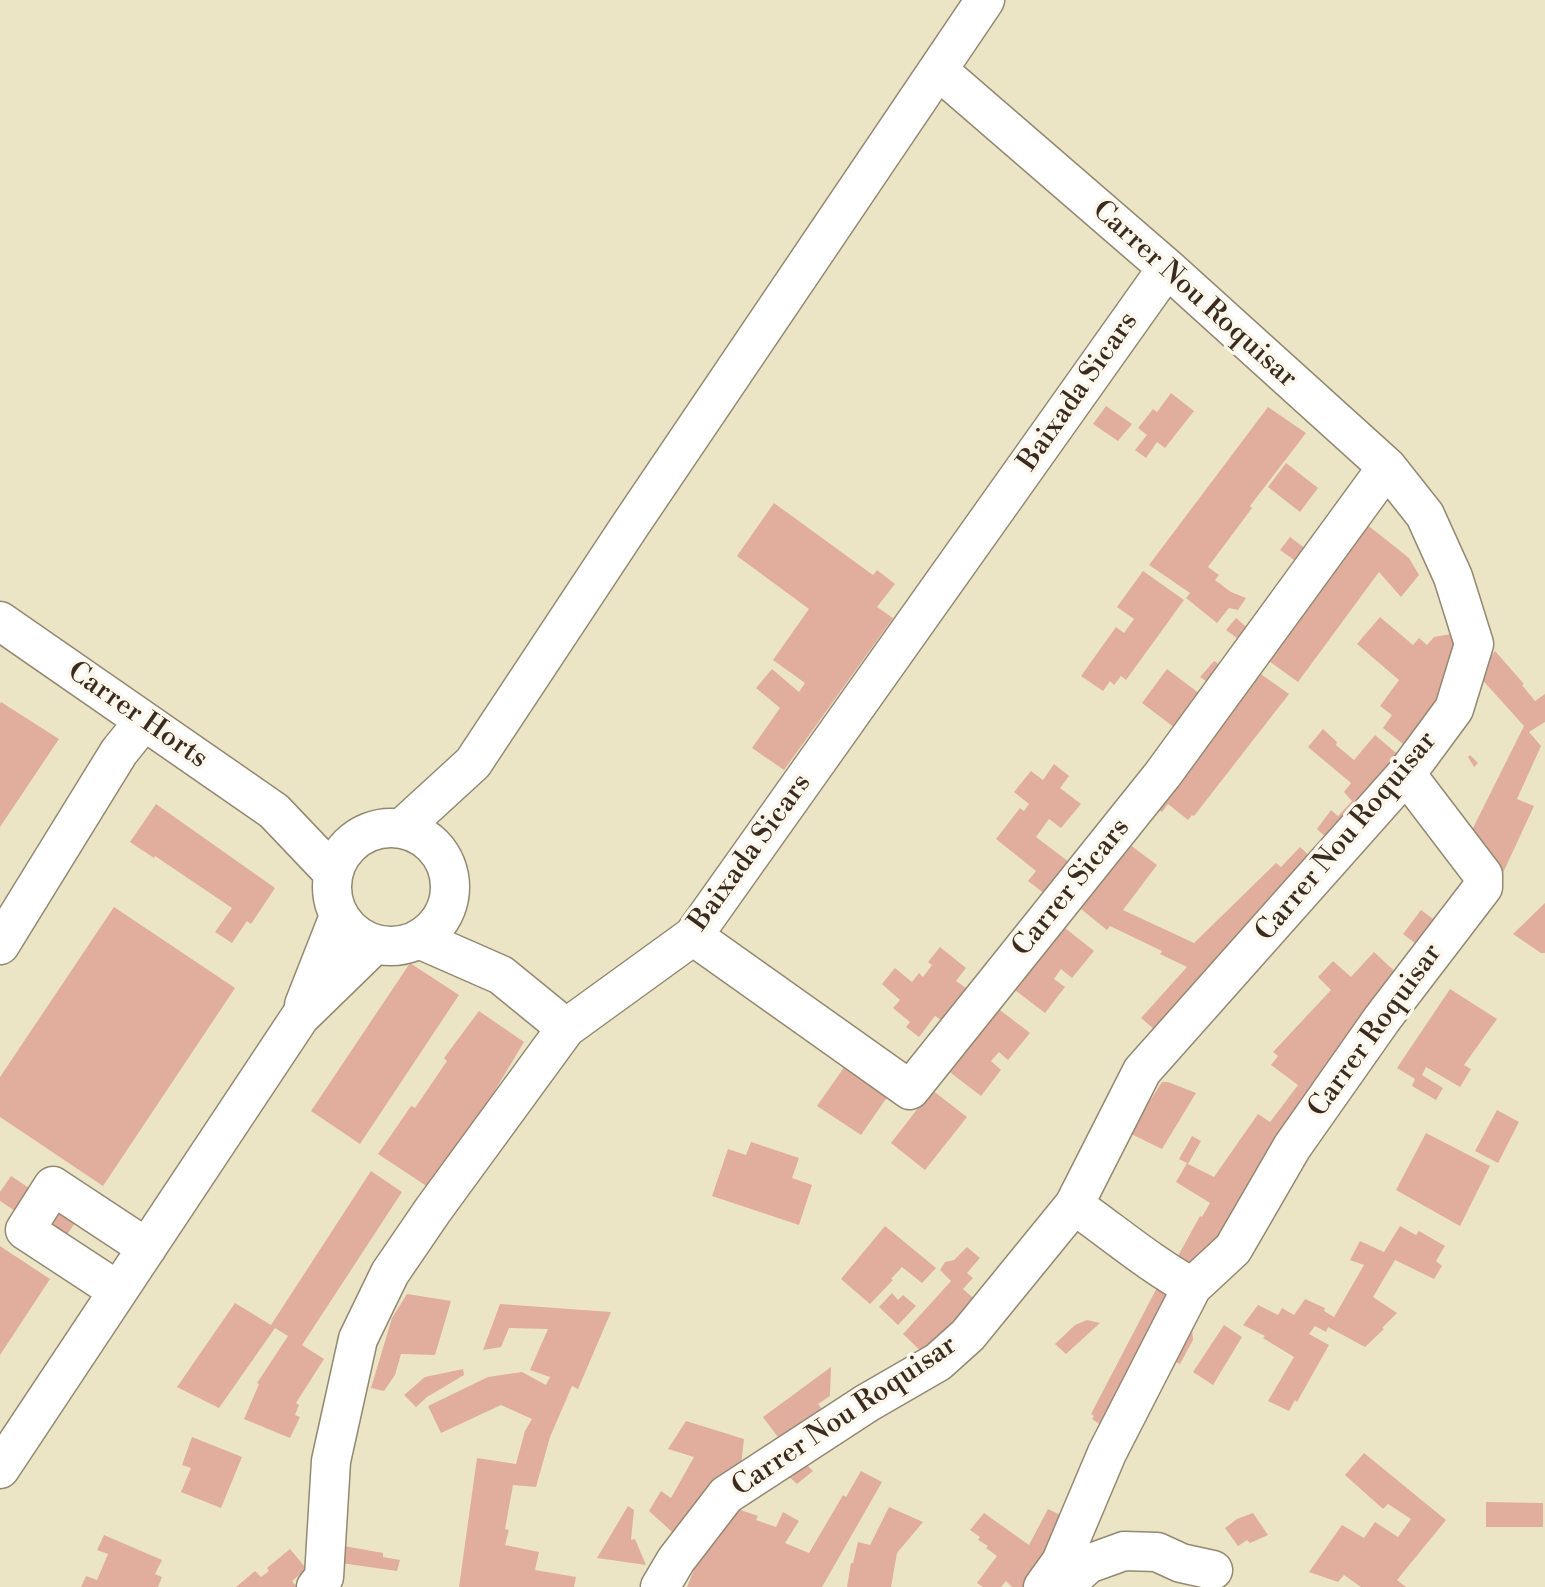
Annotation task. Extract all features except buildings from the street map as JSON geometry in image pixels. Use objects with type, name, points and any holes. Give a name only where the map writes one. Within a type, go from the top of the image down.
[{"type":"street","points":[[401,828],[473,763],[985,0]]},
{"type":"street","name":"Carrer Nou Roquisar","points":[[660,1587],[676,1560],[726,1495],[867,1403],[938,1362],[968,1335],[1074,1205],[1142,1071],[1406,774],[1454,709],[1475,644],[1453,577],[1425,515],[1387,467],[1167,268],[938,71]]},
{"type":"street","name":"Baixada Sicars","points":[[323,1584],[331,1461],[358,1339],[390,1273],[566,1028],[693,936],[1167,268]]},
{"type":"street","name":"Carrer Sicars","points":[[693,936],[910,1090],[1163,774],[1387,467]]},
{"type":"street","name":"Carrer Horts","points":[[0,621],[274,811],[333,873]]},
{"type":"street","points":[[0,945],[119,752],[144,721]]},
{"type":"street","points":[[441,856],[473,763]]},
{"type":"street","name":"Carrer Roquisar","points":[[1043,1587],[1061,1562],[1107,1453],[1192,1287],[1233,1249],[1300,1136],[1382,1019],[1483,887],[1483,875],[1406,774]]},
{"type":"street","name":"Carrer Horts","points":[[274,811],[353,841]]},
{"type":"street","points":[[401,828],[424,838],[441,856],[449,877],[449,901],[438,923],[419,939],[402,945],[375,944],[354,934],[339,916],[332,895],[333,873],[341,855],[353,841],[376,829],[401,828]]},
{"type":"street","points":[[449,901],[501,975]]},
{"type":"street","points":[[300,1017],[339,916]]},
{"type":"street","points":[[419,939],[501,975],[566,1028]]},
{"type":"street","points":[[0,1469],[300,1017],[375,944]]},
{"type":"street","points":[[118,1291],[25,1230],[53,1186],[147,1248]]},
{"type":"street","points":[[1074,1205],[1159,1269],[1192,1287]]},
{"type":"street","points":[[1063,1587],[1088,1564],[1124,1551],[1157,1552],[1181,1563],[1213,1570]]}]
